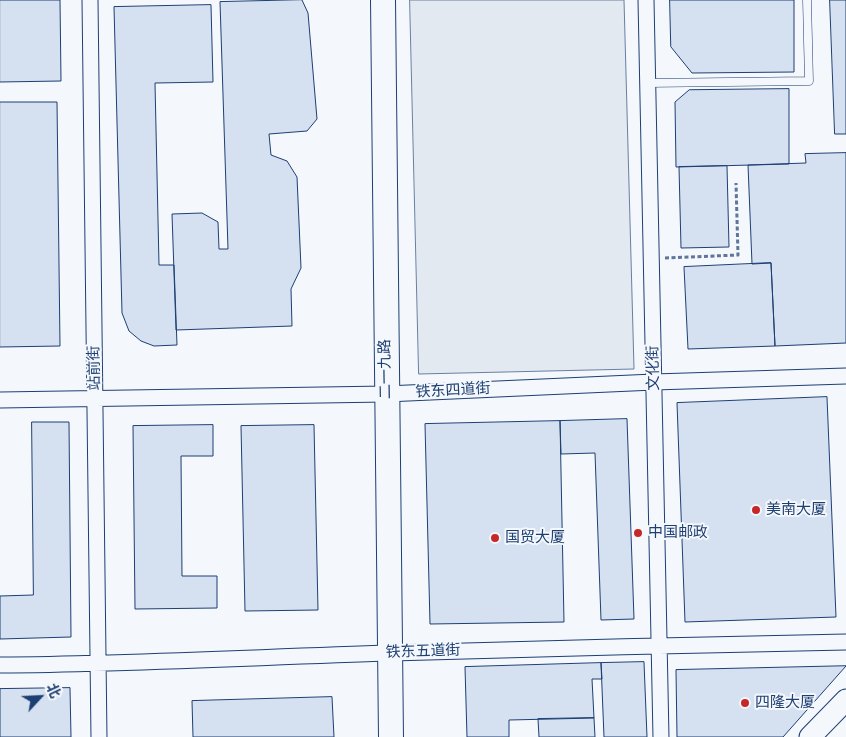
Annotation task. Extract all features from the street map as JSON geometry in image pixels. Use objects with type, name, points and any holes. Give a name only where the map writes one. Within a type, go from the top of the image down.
[{"type":"main road","name":"二一九路","points":[[383,0],[391,737]]},
{"type":"main road","points":[[810,737],[846,700]]},
{"type":"street","name":"站前街","points":[[90,0],[99,737]]},
{"type":"street","name":"文化街","points":[[646,0],[661,737]]},
{"type":"street","name":"铁东四道街","points":[[0,400],[386,394],[654,382],[846,376]]},
{"type":"street","name":"铁东五道街","points":[[0,665],[98,664],[659,645],[846,642]]},
{"type":"lane","points":[[647,82],[809,81],[807,0]]},
{"type":"path","points":[[651,258],[738,255],[736,183]]},
{"type":"shaded area","points":[[410,0],[624,0],[634,369],[419,374]]},
{"type":"building","points":[[0,0],[60,0],[61,81],[0,82]]},
{"type":"building","points":[[302,0],[308,13],[317,119],[307,131],[269,134],[271,155],[287,161],[297,177],[301,268],[291,289],[292,326],[176,330],[172,214],[202,213],[218,222],[219,249],[228,249],[220,2]]},
{"type":"building","points":[[670,0],[794,0],[794,72],[692,73],[671,47]]},
{"type":"building","points":[[830,0],[846,0],[846,134],[835,134]]},
{"type":"building","points":[[211,5],[213,82],[155,83],[159,265],[174,265],[177,345],[154,346],[141,341],[129,331],[122,313],[114,7]]},
{"type":"building","points":[[789,89],[789,164],[676,167],[675,102],[689,90]]},
{"type":"building","points":[[0,102],[57,102],[60,346],[0,347]]},
{"type":"building","points":[[846,153],[846,343],[775,346],[771,263],[752,264],[748,165],[806,163],[805,154]]},
{"type":"building","points":[[727,166],[729,247],[681,248],[679,167]]},
{"type":"building","points":[[771,263],[775,346],[688,349],[684,267]]},
{"type":"building","name":"美南大厦","points":[[827,397],[836,617],[685,622],[677,403]]},
{"type":"building","points":[[627,419],[634,619],[601,620],[595,453],[561,454],[560,421]]},
{"type":"building","name":"国贸大厦","points":[[560,421],[564,622],[430,624],[425,424]]},
{"type":"building","points":[[32,422],[69,422],[71,637],[0,639],[0,596],[33,595]]},
{"type":"building","points":[[213,425],[213,456],[181,456],[182,576],[217,576],[217,608],[135,609],[133,426]]},
{"type":"building","points":[[314,425],[318,610],[245,611],[241,426]]},
{"type":"building","points":[[644,662],[647,737],[604,737],[601,663]]},
{"type":"building","points":[[601,663],[602,679],[592,679],[594,718],[509,720],[509,737],[467,737],[465,667]]},
{"type":"building","name":"四隆大厦","points":[[846,666],[783,737],[677,737],[676,670]]},
{"type":"building","points":[[70,688],[71,737],[0,737],[0,689]]},
{"type":"building","points":[[332,697],[334,737],[193,737],[192,701]]},
{"type":"building","points":[[594,718],[595,737],[539,737],[538,719]]},
{"type":"place","name":"美南大厦","points":[[756,510]]},
{"type":"place","name":"中国邮政","points":[[638,533]]},
{"type":"place","name":"国贸大厦","points":[[495,538]]},
{"type":"place","name":"四隆大厦","points":[[745,703]]}]
